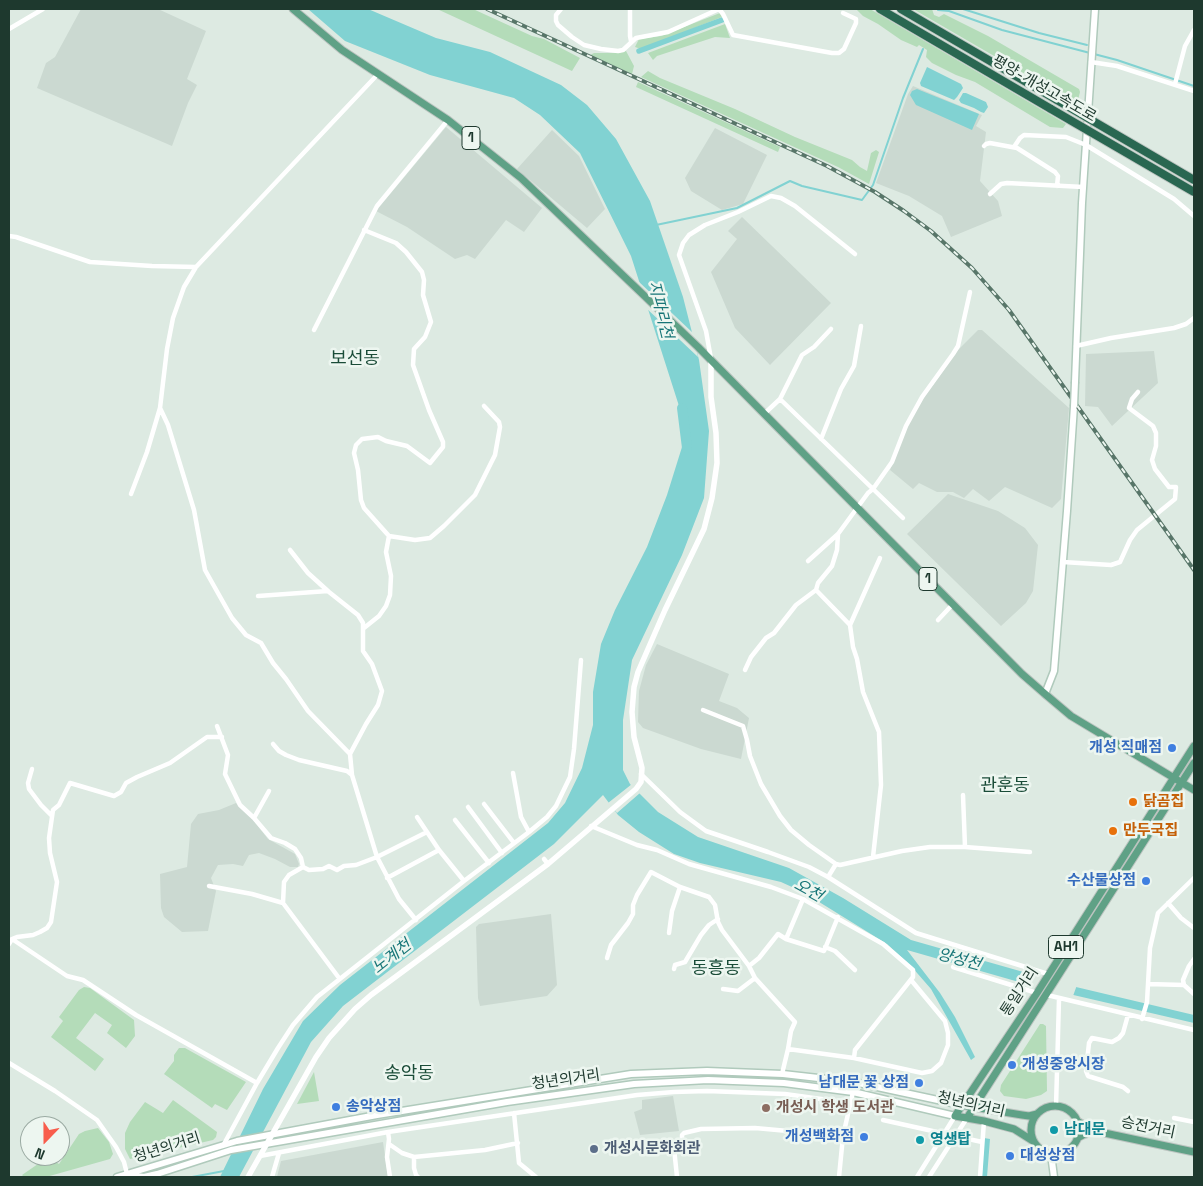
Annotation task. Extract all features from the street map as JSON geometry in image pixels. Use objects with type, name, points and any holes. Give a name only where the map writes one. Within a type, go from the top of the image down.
[{"type":"highway","name":"평양-개성고속도로","points":[[880,9],[1194,192]]},
{"type":"highway","name":"평양-개성고속도로","points":[[901,9],[1194,180]]},
{"type":"main road","name":"1","points":[[293,9],[342,50],[448,120],[521,178],[698,347],[1045,694],[1071,716],[1194,790]]},
{"type":"main road","points":[[1045,694],[1054,671],[1063,562],[1074,406],[1083,187],[1095,9]]},
{"type":"main road","name":"통일거리","points":[[954,1116],[1037,993],[1194,746]]},
{"type":"main road","name":"통일거리","points":[[967,1118],[1194,764]]},
{"type":"main road","name":"청년의거리","points":[[127,1174],[237,1141],[484,1097],[631,1074],[707,1071],[782,1074],[854,1082],[1022,1116],[1038,1113]]},
{"type":"main road","name":"청년의거리","points":[[127,1174],[144,1177],[157,1176],[231,1150],[507,1102],[634,1084],[708,1080],[784,1083],[853,1092],[1014,1129],[1033,1141]]},
{"type":"main road","points":[[1077,1121],[1077,1138],[1074,1144],[1064,1152],[1051,1154],[1038,1147],[1033,1141],[1032,1124],[1038,1113],[1050,1107],[1069,1111],[1077,1121],[1095,1132]]},
{"type":"main road","points":[[1077,1138],[1095,1132]]},
{"type":"main road","name":"승전거리","points":[[1095,1132],[1194,1152]]},
{"type":"main road","points":[[1051,1154],[1054,1177]]},
{"type":"main road","points":[[157,1176],[158,1165]]},
{"type":"main road","points":[[144,1177],[145,1168]]},
{"type":"main road","points":[[116,1177],[127,1174]]},
{"type":"street","points":[[9,29],[43,9]]},
{"type":"street","points":[[561,9],[556,15],[558,25],[584,44],[618,51],[623,50],[631,42],[642,36],[668,32],[719,10],[723,14],[733,35],[839,53],[844,49],[856,23],[856,18],[843,12]]},
{"type":"street","points":[[630,9],[631,42]]},
{"type":"street","points":[[1176,81],[1186,46],[1194,30]]},
{"type":"street","points":[[1092,57],[1117,66],[1176,81],[1194,91]]},
{"type":"street","points":[[131,494],[147,452],[160,408],[166,349],[173,318],[184,287],[196,267],[378,74]]},
{"type":"street","points":[[314,330],[377,206],[448,120]]},
{"type":"street","points":[[1014,147],[1020,138],[1029,134],[1066,137],[1086,145],[1174,199],[1194,216]]},
{"type":"street","points":[[984,146],[990,143],[1014,147],[1055,172],[1058,176],[1057,186]]},
{"type":"street","points":[[990,194],[1001,184],[1007,182],[1083,187]]},
{"type":"street","points":[[248,1177],[316,1057],[329,1038],[355,1009],[591,826],[636,789],[641,782],[642,768],[634,737],[632,712],[634,687],[638,672],[665,610],[704,529],[712,498],[716,463],[712,361],[706,331],[679,255],[683,243],[689,235],[705,225],[771,196],[781,198],[795,206],[855,254]]},
{"type":"street","points":[[364,230],[396,243],[422,272],[424,280],[423,295],[431,322],[425,337],[414,349],[412,365],[443,442],[443,447],[430,463],[407,446],[378,437],[362,439],[356,445],[354,452],[361,500],[364,508],[389,536],[415,540],[430,538],[475,496],[495,455],[500,427],[499,422],[484,406]]},
{"type":"street","points":[[9,236],[90,262],[136,266],[196,267]]},
{"type":"street","points":[[808,561],[838,534],[892,462],[906,426],[922,397],[958,346],[970,292]]},
{"type":"street","points":[[1076,346],[1174,328],[1186,324],[1194,318]]},
{"type":"street","points":[[820,439],[841,389],[854,366],[861,326]]},
{"type":"street","points":[[764,414],[780,399],[802,355],[814,347],[831,329]]},
{"type":"street","points":[[1063,562],[1112,565],[1120,562],[1137,530],[1175,499],[1176,487],[1169,486],[1155,469],[1152,460],[1156,446],[1156,433],[1153,426],[1129,408],[1132,399],[1138,392]]},
{"type":"street","points":[[780,399],[903,518]]},
{"type":"street","points":[[160,408],[168,425],[193,504],[204,570],[232,618],[246,635],[261,643],[273,663],[308,711],[350,754]]},
{"type":"street","points":[[745,670],[751,657],[766,638],[774,633],[796,605],[816,590],[818,583],[832,566],[837,550],[838,534]]},
{"type":"street","points":[[364,628],[380,616],[390,595],[391,576],[386,552],[389,536]]},
{"type":"street","points":[[290,550],[308,573],[358,615],[364,628],[363,651],[372,664],[382,691],[378,705],[350,754],[352,775],[376,857],[399,899],[416,920]]},
{"type":"street","points":[[873,857],[882,785],[879,732],[862,692],[850,625],[880,558]]},
{"type":"street","points":[[816,590],[850,625]]},
{"type":"street","points":[[258,596],[328,591]]},
{"type":"street","points":[[938,620],[953,604]]},
{"type":"street","points":[[224,1144],[283,1040],[308,1006],[339,978],[528,834],[556,806],[570,776],[581,660]]},
{"type":"street","points":[[704,710],[743,726],[750,756],[762,784],[780,816],[791,830],[836,864],[930,847],[965,847],[1030,852]]},
{"type":"street","points":[[218,726],[228,754],[225,774],[240,805],[271,838],[295,849],[302,858],[303,866],[309,870],[315,871],[329,866],[337,870],[344,866],[356,865],[427,832]]},
{"type":"street","points":[[10,942],[26,935],[32,936],[50,925],[57,882],[49,844],[52,816],[53,810],[59,805],[70,783],[114,796],[121,792],[126,783],[170,763],[207,737],[222,737]]},
{"type":"street","points":[[273,744],[286,755],[299,760],[348,771],[352,775]]},
{"type":"street","points":[[32,769],[28,783],[29,789],[52,816]]},
{"type":"street","points":[[513,773],[521,817],[528,834]]},
{"type":"street","points":[[641,774],[680,812],[700,828],[768,852],[828,877],[916,933],[1048,974]]},
{"type":"street","points":[[254,818],[269,791]]},
{"type":"street","points":[[962,795],[965,847]]},
{"type":"street","points":[[484,804],[514,843]]},
{"type":"street","points":[[468,807],[502,853]]},
{"type":"street","points":[[418,817],[464,881]]},
{"type":"street","points":[[455,820],[489,862]]},
{"type":"street","points":[[591,826],[689,864],[771,887],[803,899],[883,944],[912,970],[913,977],[855,1050],[854,1058]]},
{"type":"street","points":[[387,878],[440,850]]},
{"type":"street","points":[[828,877],[836,864]]},
{"type":"street","points":[[283,903],[284,882],[303,866]]},
{"type":"street","points":[[608,958],[611,945],[633,914],[633,905],[637,895],[651,872],[680,888],[709,898],[714,905],[722,930],[749,966],[755,978],[795,1022],[791,1031],[782,1074]]},
{"type":"street","points":[[1143,1016],[1147,1002],[1150,948],[1158,913],[1194,878]]},
{"type":"street","points":[[210,886],[252,894],[283,903],[339,978]]},
{"type":"street","points":[[669,933],[672,910],[680,888]]},
{"type":"street","points":[[786,939],[803,899]]},
{"type":"street","points":[[1168,903],[1181,918],[1194,928]]},
{"type":"street","points":[[749,966],[759,958],[778,934],[786,939],[824,951],[838,917]]},
{"type":"street","points":[[674,968],[675,965],[685,962],[701,935],[709,925],[718,919]]},
{"type":"street","points":[[10,942],[67,976],[83,980],[136,1016],[257,1083]]},
{"type":"street","points":[[825,947],[835,951],[855,970]]},
{"type":"street","points":[[1184,985],[1183,980],[1194,959]]},
{"type":"street","points":[[953,967],[1037,993]]},
{"type":"street","points":[[723,989],[738,991],[755,978]]},
{"type":"street","points":[[788,1049],[854,1058],[922,1073],[932,1071],[941,1063],[948,1045],[948,1033],[945,1021],[911,980]]},
{"type":"street","points":[[1148,984],[1184,985],[1194,994]]},
{"type":"street","points":[[1047,996],[1128,1015],[1143,1016],[1194,1030]]},
{"type":"street","points":[[1056,1107],[1059,999]]},
{"type":"street","points":[[1128,1015],[1124,1033],[1119,1038],[1112,1042],[1092,1038],[1089,1043],[1086,1071],[1088,1076],[1123,1087],[1128,1091]]},
{"type":"street","points":[[9,1063],[56,1091],[97,1120],[116,1147],[124,1162],[127,1174]]},
{"type":"street","points":[[259,1156],[388,1132],[637,1095],[707,1091],[785,1094],[850,1103]]},
{"type":"street","points":[[839,1177],[843,1136],[853,1092]]},
{"type":"street","points":[[514,1113],[520,1163],[536,1177]]},
{"type":"street","name":"통일거리","points":[[917,1177],[954,1116]]},
{"type":"street","name":"통일거리","points":[[929,1177],[967,1118]]},
{"type":"street","points":[[1174,1118],[1194,1122]]},
{"type":"street","points":[[883,1120],[982,1142]]},
{"type":"street","points":[[980,1177],[984,1121]]},
{"type":"street","points":[[652,1146],[674,1148],[682,1145],[682,1135],[684,1133],[701,1129],[755,1128],[843,1136]]},
{"type":"street","points":[[388,1132],[387,1157],[390,1177]]},
{"type":"street","points":[[389,1144],[402,1153],[414,1157],[485,1150],[518,1143]]},
{"type":"street","points":[[674,1148],[677,1177]]},
{"type":"street","points":[[272,1177],[279,1153]]},
{"type":"street","points":[[414,1157],[414,1168],[418,1177]]},
{"type":"shaded area","points":[[81,9],[158,9],[206,31],[187,79],[197,85],[188,103],[172,146],[37,88],[46,63],[55,57]]},
{"type":"shaded area","points":[[913,86],[982,115],[976,126],[986,132],[980,181],[998,201],[1002,216],[951,237],[942,216],[909,196],[876,183],[908,94]]},
{"type":"shaded area","points":[[446,127],[542,208],[524,232],[506,220],[475,259],[467,255],[455,259],[407,227],[376,211]]},
{"type":"shaded area","points":[[715,128],[767,155],[743,204],[722,210],[691,191],[685,178]]},
{"type":"shaded area","points":[[552,130],[579,156],[605,209],[587,228],[517,169]]},
{"type":"shaded area","points":[[742,217],[831,303],[770,365],[735,328],[711,272],[737,239],[728,231]]},
{"type":"shaded area","points":[[978,330],[982,330],[1069,408],[1061,499],[1052,508],[1005,487],[989,501],[973,489],[964,498],[953,492],[937,492],[919,483],[913,489],[890,470],[909,423],[925,396],[958,350]]},
{"type":"shaded area","points":[[1154,351],[1158,383],[1112,426],[1098,407],[1085,406],[1086,354]]},
{"type":"shaded area","points":[[948,494],[998,511],[1025,528],[1038,545],[1033,591],[1026,603],[1001,626],[907,534]]},
{"type":"shaded area","points":[[657,644],[729,674],[719,701],[737,708],[749,718],[741,759],[701,749],[643,728],[638,722],[639,691],[646,665]]},
{"type":"shaded area","points":[[236,803],[250,816],[268,839],[295,854],[299,864],[298,867],[290,867],[259,853],[249,855],[243,866],[233,864],[218,865],[211,878],[216,891],[208,931],[182,932],[164,917],[161,908],[160,874],[187,867],[191,824],[198,814],[219,810]]},
{"type":"shaded area","points":[[551,914],[557,985],[547,996],[480,1006],[478,998],[476,927],[479,924]]},
{"type":"shaded area","points":[[673,1096],[679,1131],[640,1135],[634,1112],[642,1109],[642,1100]]},
{"type":"shaded area","points":[[383,1142],[388,1177],[277,1177],[281,1161]]},
{"type":"green space","points":[[437,9],[473,9],[532,36],[544,39],[580,58],[572,71]]},
{"type":"green space","points":[[856,9],[870,9],[1066,124],[1063,128],[1050,127],[975,82],[932,63],[926,57],[927,50],[919,45],[917,47],[901,40],[863,16]]},
{"type":"green space","points":[[913,9],[932,9],[934,15],[939,17],[944,14],[988,36],[1079,89],[1077,104]]},
{"type":"green space","points":[[720,13],[722,17],[644,48],[635,47],[639,39],[661,36]]},
{"type":"green space","points":[[725,24],[730,38],[715,37],[657,56],[653,60],[648,53]]},
{"type":"green space","points":[[626,51],[634,66],[632,74],[590,55],[594,53]]},
{"type":"green space","points":[[648,71],[795,137],[852,160],[867,171],[871,153],[876,150],[879,152],[869,184],[838,167],[641,77]]},
{"type":"green space","points":[[638,82],[780,147],[778,152],[636,87]]},
{"type":"green space","points":[[84,987],[90,988],[134,1020],[135,1036],[126,1048],[107,1033],[112,1025],[95,1013],[76,1038],[104,1059],[95,1071],[51,1037],[63,1021],[59,1017],[79,990]]},
{"type":"green space","points":[[1040,1024],[1046,1026],[1047,1091],[1041,1095],[1026,1099],[1004,1096],[1000,1091],[1001,1085]]},
{"type":"green space","points":[[179,1048],[185,1048],[246,1082],[227,1110],[215,1104],[212,1108],[164,1074],[174,1061],[174,1055]]},
{"type":"green space","points":[[314,1072],[319,1101],[297,1104]]},
{"type":"green space","points":[[173,1100],[217,1132],[216,1137],[213,1140],[130,1159],[125,1149],[125,1133],[130,1122],[145,1102],[163,1113]]},
{"type":"green space","points":[[98,1128],[109,1142],[113,1154],[110,1159],[46,1177],[24,1177],[22,1175],[35,1166],[70,1166],[70,1148],[79,1134]]},
{"type":"water","points":[[308,9],[368,9],[436,38],[490,52],[561,85],[587,105],[616,139],[650,201],[683,297],[699,360],[709,431],[704,498],[682,555],[632,660],[623,720],[623,770],[630,784],[658,812],[698,837],[789,868],[843,898],[911,940],[1076,987],[1194,1015],[1194,1023],[1026,984],[907,950],[940,993],[955,1017],[975,1057],[971,1060],[931,989],[911,966],[887,944],[803,892],[781,882],[700,863],[674,854],[639,832],[618,815],[603,795],[554,844],[343,1006],[311,1042],[239,1177],[220,1177],[263,1089],[303,1021],[340,985],[548,823],[565,803],[582,768],[593,725],[593,692],[601,644],[615,610],[647,547],[667,495],[687,431],[631,256],[580,153],[540,115],[514,98],[430,75],[345,41]]},
{"type":"water","points":[[927,67],[961,84],[963,88],[954,100],[921,86],[920,83]]},
{"type":"water","points":[[917,89],[979,114],[972,130],[916,105],[910,95],[912,91]]},
{"type":"water","points":[[963,93],[986,102],[988,107],[984,113],[961,103],[959,100]]},
{"type":"water","points":[[984,1138],[990,1139],[987,1177],[982,1177]]},
{"type":"pier","points":[[637,280],[693,333],[698,357],[645,307]]},
{"type":"pier","points":[[632,784],[640,793],[617,813],[608,803]]},
{"type":"pier","points":[[1032,974],[1077,985],[1073,996],[1026,985]]},
{"type":"waterway","points":[[963,9],[1039,33],[1087,45]]},
{"type":"waterway","points":[[938,10],[949,11],[1002,30],[1090,53]]},
{"type":"waterway","points":[[639,51],[722,20]]},
{"type":"waterway","points":[[656,225],[737,208],[790,181],[802,186],[862,200],[873,185],[903,98],[923,49]]},
{"type":"waterway","points":[[1094,54],[1194,86]]},
{"type":"waterway","name":"지파리천","points":[[682,408],[687,448]]},
{"type":"waterway","points":[[192,1177],[224,1171]]},
{"type":"railway","points":[[487,9],[827,166],[875,192],[931,231],[972,268],[1009,310],[1194,570]]},
{"type":"place","name":"개성 직매점","points":[[1172,748]]},
{"type":"place","name":"닭곰집","points":[[1133,802]]},
{"type":"place","name":"만두국집","points":[[1113,831]]},
{"type":"place","name":"수산물상점","points":[[1146,881]]},
{"type":"place","name":"개성중앙시장","points":[[1012,1065]]},
{"type":"place","name":"남대문 꽃 상점","points":[[919,1083]]},
{"type":"place","name":"송악상점","points":[[336,1107]]},
{"type":"place","name":"개성시 학생 도서관","points":[[766,1108]]},
{"type":"place","name":"남대문","points":[[1054,1130]]},
{"type":"place","name":"개성백화점","points":[[864,1137]]},
{"type":"place","name":"영생탑","points":[[920,1140]]},
{"type":"place","name":"개성시문화회관","points":[[594,1149]]},
{"type":"place","name":"대성상점","points":[[1010,1156]]},
{"type":"district","name":"보선동","points":[[355,359]]},
{"type":"district","name":"관훈동","points":[[1005,786]]},
{"type":"district","name":"동흥동","points":[[716,969]]},
{"type":"district","name":"송악동","points":[[409,1074]]},
{"type":"water label","name":"오천","points":[[808,891]]},
{"type":"water label","name":"노계천","points":[[392,957]]},
{"type":"water label","name":"양성천","points":[[959,960]]}]
